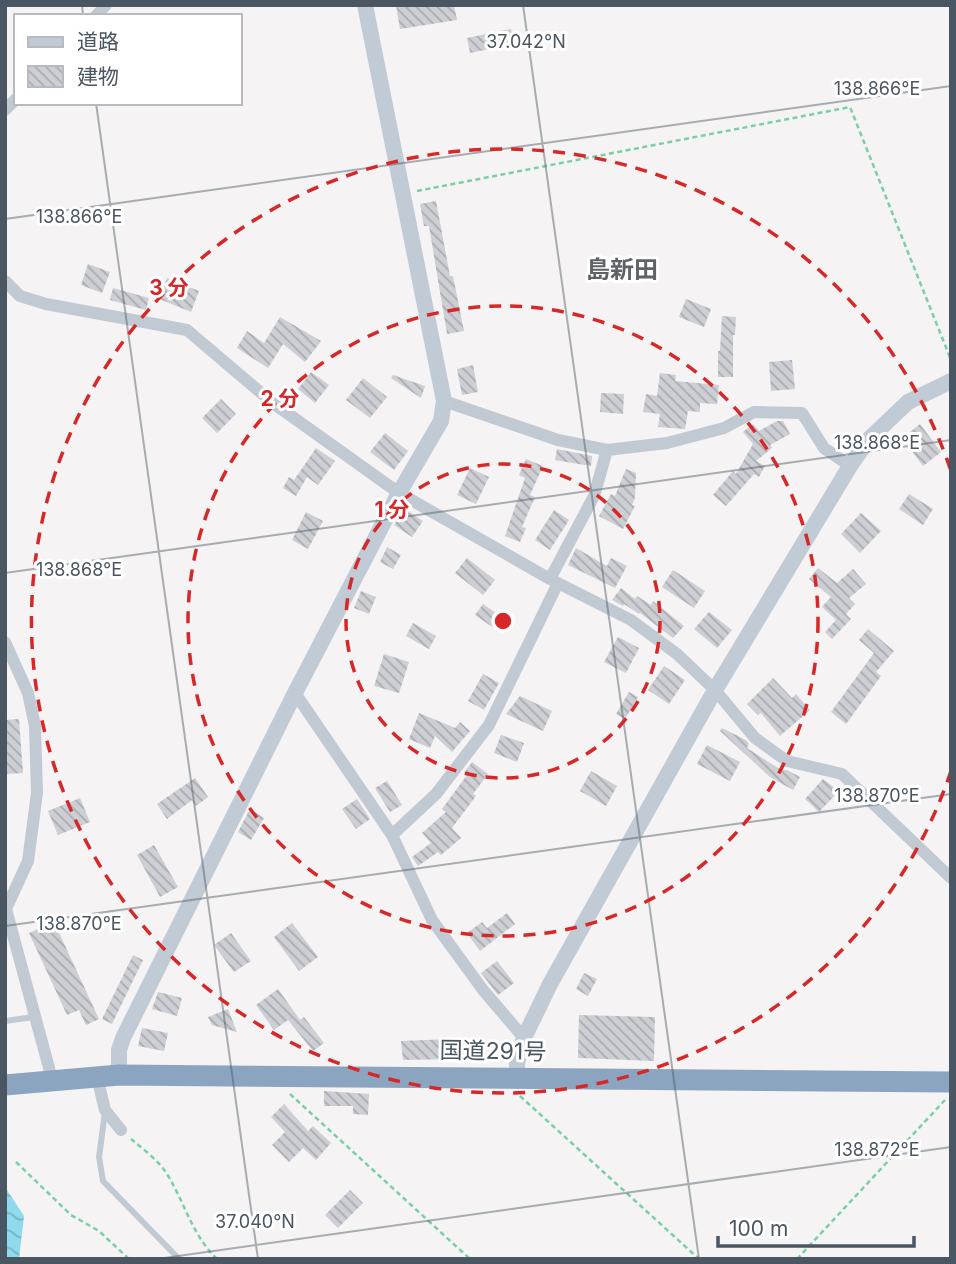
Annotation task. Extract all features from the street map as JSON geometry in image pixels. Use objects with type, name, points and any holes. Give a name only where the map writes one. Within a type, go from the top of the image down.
[{"type":"highway","name":"国道291号","points":[[5,1085],[119,1075],[951,1081]]},
{"type":"street","points":[[119,1075],[119,1050],[123,1038],[295,693],[399,493],[442,421],[444,401],[365,5]]},
{"type":"street","points":[[5,281],[20,296],[46,304],[187,330],[273,403],[399,493],[554,581],[631,620],[677,654],[715,690],[755,738],[787,761],[842,774],[951,878]]},
{"type":"street","points":[[517,1077],[517,1063],[524,1038],[550,984],[715,690],[850,466],[869,439],[908,402],[951,381]]},
{"type":"street","points":[[444,401],[558,440],[607,450],[667,443],[724,429],[754,412],[802,413],[824,448],[850,466]]},
{"type":"street","points":[[392,835],[436,794],[489,725],[594,496],[607,450]]},
{"type":"street","points":[[5,642],[28,693],[35,726],[37,793],[28,861],[6,909],[34,1017],[44,1080]]},
{"type":"street","points":[[295,693],[392,835],[432,920],[483,990],[524,1038]]},
{"type":"street","points":[[97,1077],[105,1110],[121,1130]]},
{"type":"lane","points":[[5,1021],[34,1017]]},
{"type":"lane","points":[[105,1110],[100,1132],[99,1157],[103,1181],[179,1259]]},
{"type":"path","points":[[402,194],[850,107],[951,360]]},
{"type":"path","points":[[282,1076],[285,1089],[470,1259]]},
{"type":"path","points":[[517,1077],[519,1095],[699,1259]]},
{"type":"path","points":[[797,1259],[951,1094]]},
{"type":"path","points":[[121,1130],[165,1172],[193,1228],[205,1247],[217,1259]]},
{"type":"path","points":[[16,1162],[71,1215],[99,1231],[129,1259]]},
{"type":"water","points":[[5,1187],[24,1216],[19,1259],[5,1259]]},
{"type":"building","points":[[396,5],[454,5],[457,20],[400,29]]},
{"type":"building","points":[[511,29],[514,44],[470,53],[467,38]]},
{"type":"building","points":[[436,201],[450,276],[453,276],[464,331],[447,334],[429,226],[424,226],[420,204]]},
{"type":"building","points":[[88,264],[110,272],[102,293],[81,285]]},
{"type":"building","points":[[167,278],[199,291],[191,312],[159,299]]},
{"type":"building","points":[[113,288],[149,298],[146,310],[110,300]]},
{"type":"building","points":[[686,299],[711,309],[704,327],[679,317]]},
{"type":"building","points":[[722,316],[736,317],[733,377],[718,377]]},
{"type":"building","points":[[280,317],[321,341],[305,362],[283,344],[268,368],[237,348],[247,331],[264,343]]},
{"type":"building","points":[[792,360],[795,389],[771,391],[769,362]]},
{"type":"building","points":[[473,365],[478,392],[462,395],[457,369]]},
{"type":"building","points":[[311,372],[329,385],[315,403],[298,389]]},
{"type":"building","points":[[660,373],[676,375],[675,381],[719,385],[717,404],[700,403],[700,412],[688,411],[685,429],[658,427],[660,414],[643,412],[646,394],[657,396]]},
{"type":"building","points":[[393,375],[425,386],[421,398],[391,378]]},
{"type":"building","points":[[363,378],[387,397],[370,418],[346,400]]},
{"type":"building","points":[[601,393],[624,394],[623,414],[600,412]]},
{"type":"building","points":[[221,399],[236,414],[217,433],[202,418]]},
{"type":"building","points":[[777,421],[783,421],[790,434],[770,445],[772,448],[756,461],[765,466],[759,477],[754,474],[726,506],[713,495],[733,471],[736,474],[753,444],[743,432],[753,424],[759,431]]},
{"type":"building","points":[[920,424],[941,452],[923,466],[911,450],[919,444],[910,432]]},
{"type":"building","points":[[385,433],[408,451],[394,470],[370,452]]},
{"type":"building","points":[[316,448],[335,461],[318,485],[307,477],[296,496],[283,488],[289,477],[294,480]]},
{"type":"building","points":[[557,449],[592,456],[591,466],[555,460]]},
{"type":"building","points":[[526,459],[543,466],[530,495],[535,497],[522,527],[526,528],[520,542],[505,536],[525,478],[519,475]]},
{"type":"building","points":[[470,468],[489,477],[476,504],[457,495]]},
{"type":"building","points":[[626,469],[636,473],[635,498],[632,505],[635,506],[623,529],[599,516],[611,494],[615,496]]},
{"type":"building","points":[[909,494],[933,509],[923,525],[899,509]]},
{"type":"building","points":[[405,509],[423,521],[412,537],[394,525]]},
{"type":"building","points":[[554,510],[569,520],[550,550],[535,540]]},
{"type":"building","points":[[306,512],[323,521],[308,549],[292,540]]},
{"type":"building","points":[[861,513],[881,531],[860,553],[841,534]]},
{"type":"building","points":[[387,547],[401,555],[393,569],[380,562]]},
{"type":"building","points":[[576,548],[607,566],[611,558],[627,566],[615,588],[568,565]]},
{"type":"building","points":[[467,558],[495,580],[483,595],[455,573]]},
{"type":"building","points":[[818,568],[837,583],[853,569],[866,584],[849,598],[855,604],[846,614],[851,619],[832,639],[825,632],[836,620],[822,607],[831,597],[809,579]]},
{"type":"building","points":[[673,570],[705,591],[694,608],[662,587]]},
{"type":"building","points":[[621,588],[635,599],[637,596],[651,605],[653,601],[684,626],[673,638],[640,613],[612,600]]},
{"type":"building","points":[[361,591],[376,597],[369,614],[354,608]]},
{"type":"building","points":[[483,604],[506,620],[498,631],[475,615]]},
{"type":"building","points":[[709,612],[732,630],[717,648],[694,629]]},
{"type":"building","points":[[413,623],[436,636],[429,649],[406,636]]},
{"type":"building","points":[[868,629],[894,651],[876,672],[881,676],[846,724],[831,712],[874,653],[859,640]]},
{"type":"building","points":[[618,637],[639,648],[626,673],[604,662]]},
{"type":"building","points":[[384,654],[409,662],[399,693],[374,686]]},
{"type":"building","points":[[664,666],[685,680],[669,704],[648,690]]},
{"type":"building","points":[[483,674],[499,683],[484,710],[468,701]]},
{"type":"building","points":[[773,678],[792,698],[796,694],[810,710],[780,736],[761,713],[758,715],[747,704]]},
{"type":"building","points":[[629,692],[638,697],[625,719],[616,714]]},
{"type":"building","points":[[520,696],[552,711],[543,731],[506,714]]},
{"type":"building","points":[[419,713],[455,728],[460,722],[470,731],[452,752],[435,736],[430,748],[409,739]]},
{"type":"building","points":[[19,719],[23,773],[5,774],[5,720]]},
{"type":"building","points":[[722,728],[746,740],[749,744],[747,748],[781,770],[800,777],[793,790],[770,777],[720,731]]},
{"type":"building","points":[[501,735],[524,743],[517,762],[494,753]]},
{"type":"building","points":[[707,745],[740,762],[730,781],[697,764]]},
{"type":"building","points":[[472,762],[488,774],[473,794],[476,796],[452,828],[461,838],[441,855],[438,852],[418,866],[412,857],[431,843],[422,833],[446,812],[442,809],[467,775],[464,773]]},
{"type":"building","points":[[591,771],[617,786],[606,806],[580,791]]},
{"type":"building","points":[[195,778],[208,797],[196,806],[192,800],[167,819],[157,804]]},
{"type":"building","points":[[823,779],[839,791],[819,812],[805,799]]},
{"type":"building","points":[[387,781],[402,805],[390,812],[375,788]]},
{"type":"building","points":[[80,798],[90,822],[58,835],[48,811]]},
{"type":"building","points":[[357,799],[370,819],[356,829],[342,809]]},
{"type":"building","points":[[250,809],[264,818],[251,840],[238,832]]},
{"type":"building","points":[[154,845],[178,887],[160,897],[137,855]]},
{"type":"building","points":[[507,913],[515,924],[480,951],[467,933],[482,922],[487,928]]},
{"type":"building","points":[[54,922],[99,1019],[86,1025],[79,1010],[67,1015],[29,933]]},
{"type":"building","points":[[292,923],[318,957],[299,971],[274,937]]},
{"type":"building","points":[[231,933],[251,961],[234,972],[214,945]]},
{"type":"building","points":[[133,955],[143,960],[112,1024],[102,1019]]},
{"type":"building","points":[[497,961],[514,983],[498,995],[481,973]]},
{"type":"building","points":[[584,973],[597,979],[588,996],[576,989]]},
{"type":"building","points":[[278,989],[300,1020],[304,1017],[324,1043],[313,1051],[288,1020],[274,1030],[256,1005]]},
{"type":"building","points":[[158,992],[182,998],[177,1016],[152,1009]]},
{"type":"building","points":[[228,1009],[237,1032],[212,1025],[208,1017]]},
{"type":"building","points":[[579,1015],[655,1017],[654,1061],[578,1058]]},
{"type":"building","points":[[142,1028],[168,1033],[164,1051],[138,1046]]},
{"type":"building","points":[[453,1039],[453,1059],[403,1060],[401,1041]]},
{"type":"building","points":[[324,1091],[369,1094],[368,1115],[353,1114],[353,1106],[324,1106]]},
{"type":"building","points":[[284,1104],[308,1131],[313,1126],[331,1143],[316,1160],[303,1148],[289,1162],[272,1145],[285,1132],[271,1117]]},
{"type":"building","points":[[350,1190],[363,1203],[338,1228],[325,1215]]},
{"type":"district","name":"島新田","points":[[622,270]]}]
